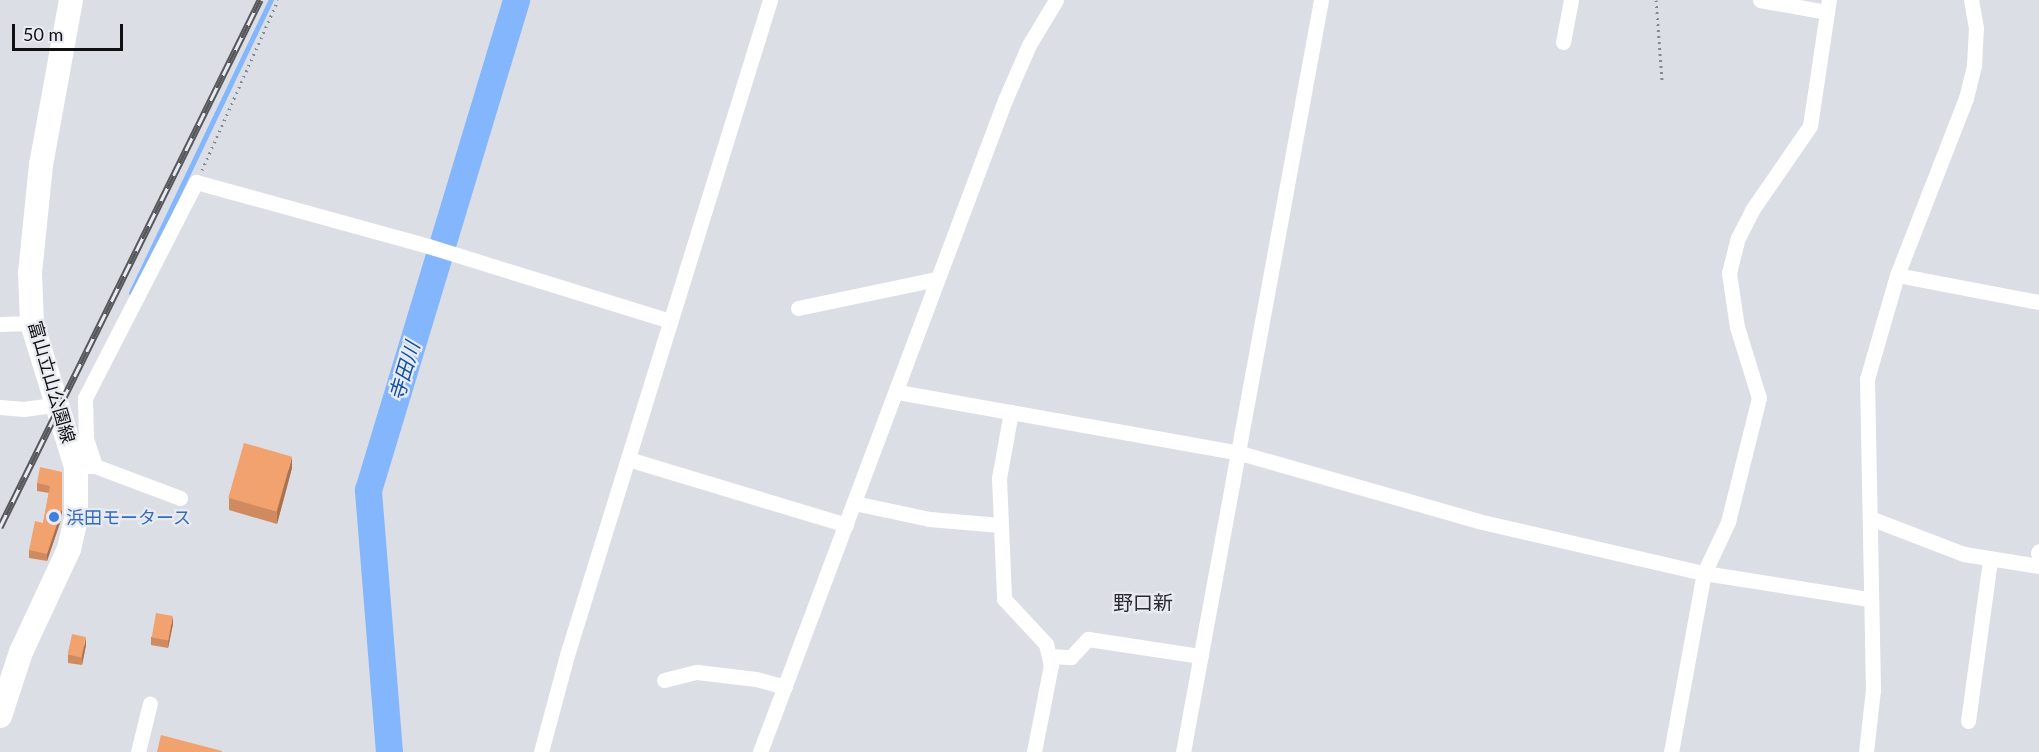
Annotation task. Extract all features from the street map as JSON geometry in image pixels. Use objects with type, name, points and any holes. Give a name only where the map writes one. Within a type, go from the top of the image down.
[{"type":"main road","name":"富山立山公園線","points":[[0,716],[21,652],[69,549],[85,466],[58,404],[32,323],[32,224],[71,0]]},
{"type":"street","points":[[541,752],[628,459],[770,0]]},
{"type":"street","points":[[764,751],[785,687],[898,392],[937,279],[1005,100],[1029,45],[1056,0]]},
{"type":"street","points":[[1183,752],[1240,453],[1321,0]]},
{"type":"street","points":[[1563,42],[1571,0]]},
{"type":"street","points":[[1671,752],[1704,573],[1728,522],[1759,398],[1737,327],[1729,273],[1738,238],[1752,210],[1810,126],[1828,6],[1760,0]]},
{"type":"street","points":[[1869,751],[1873,690],[1869,599],[1867,379],[1897,275],[1966,98],[1974,65],[1976,28],[1971,0]]},
{"type":"street","points":[[180,498],[85,466],[86,439],[82,414],[85,398],[196,182],[428,246],[671,321]]},
{"type":"street","points":[[1897,275],[2039,302]]},
{"type":"street","points":[[798,308],[937,279]]},
{"type":"street","points":[[0,324],[14,326],[32,323]]},
{"type":"street","points":[[898,392],[1240,453],[1478,521],[1704,573],[1869,599]]},
{"type":"street","points":[[0,407],[24,409],[58,404]]},
{"type":"street","points":[[1011,412],[999,478],[1004,598],[1046,644],[1051,665],[1034,752]]},
{"type":"street","points":[[628,459],[846,525]]},
{"type":"street","points":[[854,503],[928,519],[1001,525]]},
{"type":"street","points":[[1870,518],[1990,561],[2037,557]]},
{"type":"street","points":[[1968,722],[1990,561]]},
{"type":"street","points":[[1049,656],[1071,657],[1088,639],[1201,656]]},
{"type":"street","points":[[664,680],[697,672],[756,678],[785,687]]},
{"type":"street","points":[[138,752],[150,703]]},
{"type":"path","points":[[196,182],[278,0]]},
{"type":"path","points":[[1656,0],[1662,80]]},
{"type":"building","points":[[244,443],[292,457],[276,512],[228,498]]},
{"type":"building","points":[[40,467],[62,472],[62,509],[47,554],[29,550],[35,521],[43,523],[50,486],[37,483]]},
{"type":"building","points":[[156,613],[173,616],[168,641],[152,638]]},
{"type":"building","points":[[72,634],[86,637],[81,657],[68,655]]},
{"type":"building","points":[[161,735],[222,751],[222,752],[157,752]]},
{"type":"waterway","points":[[131,293],[271,0]]},
{"type":"waterway","name":"寺田川","points":[[389,752],[368,490],[516,0]]},
{"type":"railway","points":[[0,527],[260,0]]},
{"type":"place","name":"浜田モータース","points":[[54,517]]},
{"type":"district","name":"野口新","points":[[1143,602]]}]
